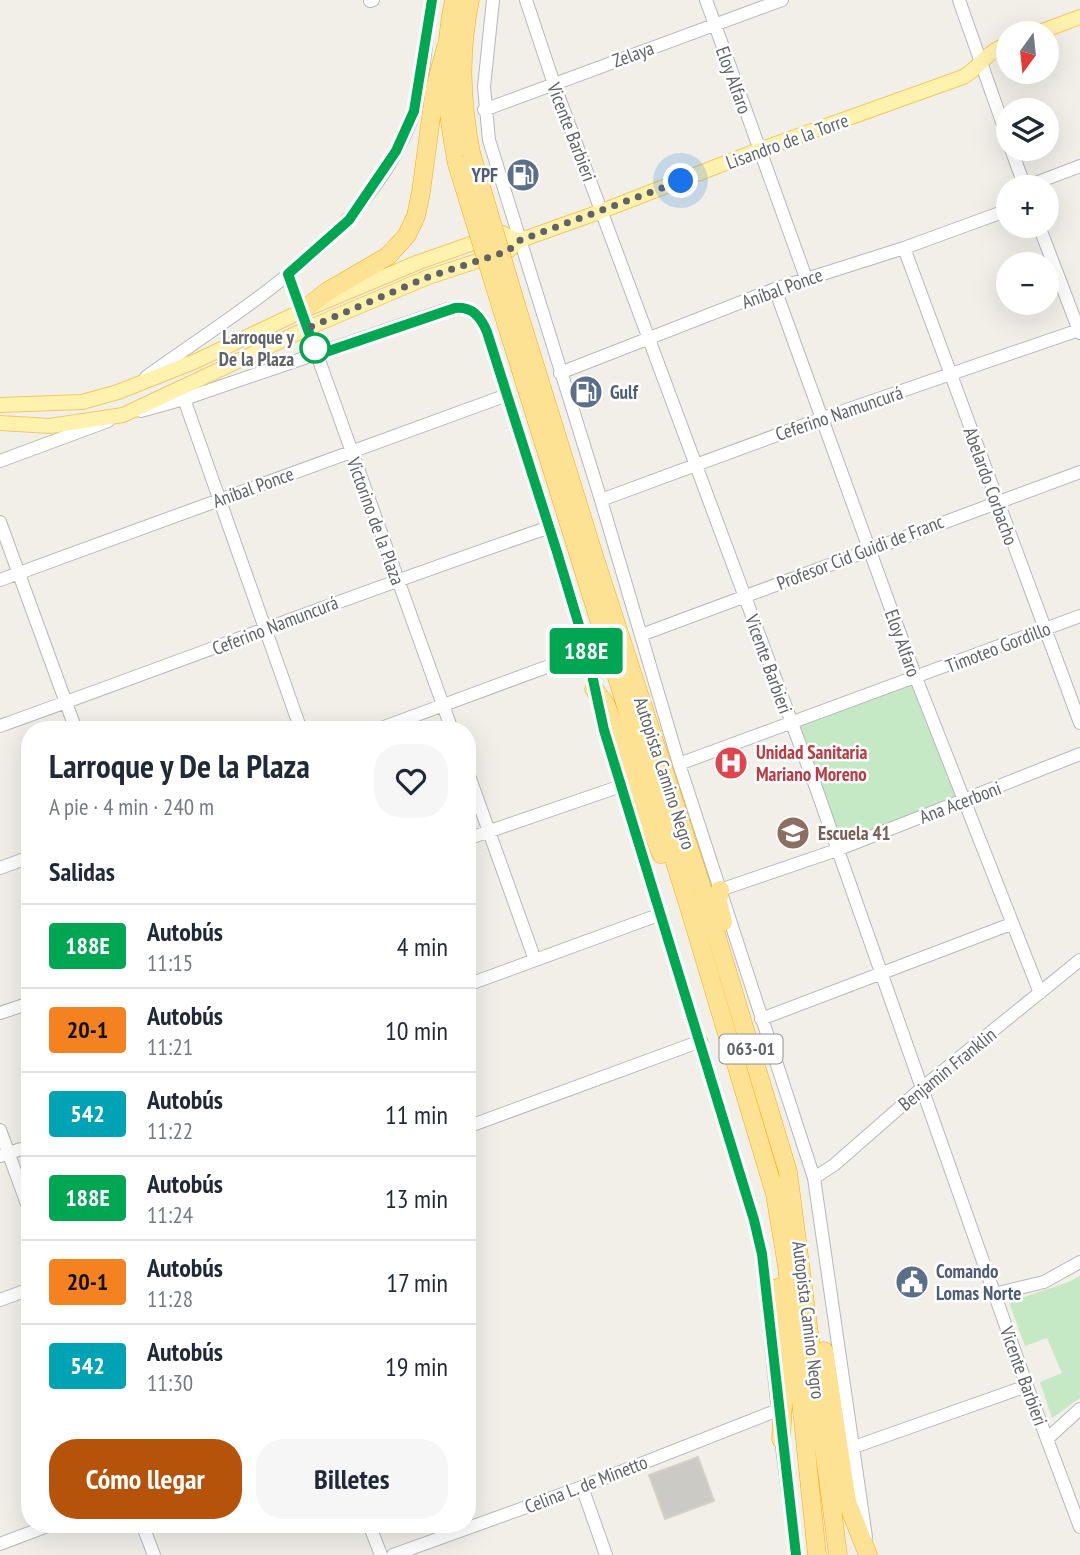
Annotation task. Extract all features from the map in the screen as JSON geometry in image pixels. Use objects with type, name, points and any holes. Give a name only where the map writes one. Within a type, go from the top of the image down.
[{"type":"highway","name":"Autopista Camino Negro","points":[[454,0],[446,47],[446,94],[775,1194],[787,1266],[817,1555]]},
{"type":"highway","name":"Autopista Camino Negro","points":[[464,158],[460,78],[462,36],[470,0]]},
{"type":"highway","points":[[305,319],[328,291],[388,256],[407,235],[416,216],[421,192],[435,88],[446,47]]},
{"type":"highway","name":"Autopista Camino Negro","points":[[510,310],[742,1018],[788,1172],[803,1270],[838,1555]]},
{"type":"highway","points":[[594,690],[606,705],[660,851],[689,907]]},
{"type":"highway","points":[[720,890],[718,902],[738,977],[742,1018]]},
{"type":"highway","points":[[775,1194],[775,1250],[784,1386],[781,1439]]},
{"type":"highway","points":[[803,1270],[815,1303],[847,1502],[868,1555]]},
{"type":"main road","points":[[1059,25],[1080,17]]},
{"type":"main road","name":"Lisandro de la Torre","points":[[518,241],[963,77],[996,49]]},
{"type":"main road","points":[[0,424],[50,425],[118,417],[419,262],[502,233],[518,241]]},
{"type":"main road","points":[[0,405],[82,402],[134,386],[305,319]]},
{"type":"street","points":[[134,386],[288,274],[349,220],[396,151],[410,123],[416,104],[432,0]]},
{"type":"street","points":[[493,0],[485,69],[484,110],[489,140],[518,241],[601,500],[679,764],[814,1178],[868,1555]]},
{"type":"street","name":"Vicente Barbieri","points":[[526,0],[554,84],[697,464],[882,972],[994,1294],[1080,1527]]},
{"type":"street","name":"Eloy Alfaro","points":[[706,0],[807,278]]},
{"type":"street","name":"Zelaya","points":[[484,110],[782,0]]},
{"type":"street","points":[[959,0],[996,104]]},
{"type":"street","points":[[1056,175],[1080,166]]},
{"type":"street","name":"Aníbal Ponce","points":[[560,373],[775,289],[904,248],[996,214]]},
{"type":"street","points":[[1045,238],[1077,315],[1079,332]]},
{"type":"street","name":"Abelardo Corbacho","points":[[904,248],[1080,723]]},
{"type":"street","name":"Victorino de la Plaza","points":[[288,274],[449,721]]},
{"type":"street","name":"Eloy Alfaro","points":[[775,289],[916,678],[1040,993]]},
{"type":"street","points":[[0,461],[118,417],[184,400],[448,309],[460,307],[480,318],[487,332],[550,527],[587,652],[594,690],[621,786],[754,1220],[762,1254],[796,1555]]},
{"type":"street","name":"Ceferino Namuncurá","points":[[601,500],[823,418],[1079,332]]},
{"type":"street","name":"Aníbal Ponce","points":[[0,580],[507,395]]},
{"type":"street","points":[[184,400],[298,721]]},
{"type":"street","name":"Profesor Cid Guidi de Franc","points":[[641,635],[1080,472]]},
{"type":"street","points":[[0,522],[73,721]]},
{"type":"street","name":"Ceferino Namuncurá","points":[[0,726],[397,579],[550,527]]},
{"type":"street","name":"Timoteo Gordillo","points":[[679,764],[1080,615]]},
{"type":"street","points":[[400,721],[587,652]]},
{"type":"street","name":"Ana Acerboni","points":[[720,890],[836,850],[1080,754]]},
{"type":"street","points":[[476,835],[621,786]]},
{"type":"street","points":[[476,793],[535,960]]},
{"type":"street","points":[[0,868],[21,860]]},
{"type":"street","points":[[476,982],[661,914]]},
{"type":"street","points":[[761,1019],[1011,924]]},
{"type":"street","name":"Benjamin Franklin","points":[[814,1178],[834,1165],[922,1088],[1080,960]]},
{"type":"street","points":[[0,1013],[21,1006]]},
{"type":"street","points":[[476,1124],[701,1041]]},
{"type":"street","points":[[0,1130],[4,1155],[21,1192]]},
{"type":"street","points":[[4,1155],[21,1149]]},
{"type":"street","points":[[994,1294],[1044,1282],[1080,1262]]},
{"type":"street","points":[[0,1300],[21,1292]]},
{"type":"street","points":[[854,1447],[1027,1386]]},
{"type":"street","points":[[1047,1439],[1080,1409]]},
{"type":"street","name":"Celina L. de Minetto","points":[[476,1525],[582,1487],[778,1410]]},
{"type":"street","points":[[582,1487],[606,1555]]},
{"type":"street","points":[[0,1544],[29,1533]]},
{"type":"street","points":[[145,1533],[154,1555]]},
{"type":"street","points":[[372,1533],[381,1555]]},
{"type":"street","name":"Celina L. de Minetto","points":[[393,1555],[454,1533]]},
{"type":"green space","points":[[916,678],[964,801],[841,848],[790,722]]},
{"type":"green space","points":[[1080,1276],[1080,1398],[1052,1418],[1040,1382],[1062,1373],[1047,1338],[1025,1346],[1009,1302]]},
{"type":"building","points":[[698,1457],[714,1501],[665,1519],[649,1475]]},
{"type":"bus line","name":"188E","points":[[432,0],[414,111],[396,151],[349,220],[288,274],[317,355],[460,307],[468,309],[480,318],[487,332],[550,527],[587,652],[604,730],[704,1048],[754,1220],[762,1254],[796,1555]]},
{"type":"place","name":"YPF","points":[[523,175]]},
{"type":"place","name":"Larroque y De la Plaza","points":[[315,348]]},
{"type":"place","name":"Gulf","points":[[586,392]]},
{"type":"place","name":"Unidad Sanitaria Mariano Moreno","points":[[731,763]]},
{"type":"place","name":"Escuela 41","points":[[793,833]]},
{"type":"place","name":"Comando Lomas Norte","points":[[912,1282]]},
{"type":"route","points":[[315,348],[308,328],[428,277],[508,251],[518,241],[681,181]]}]
